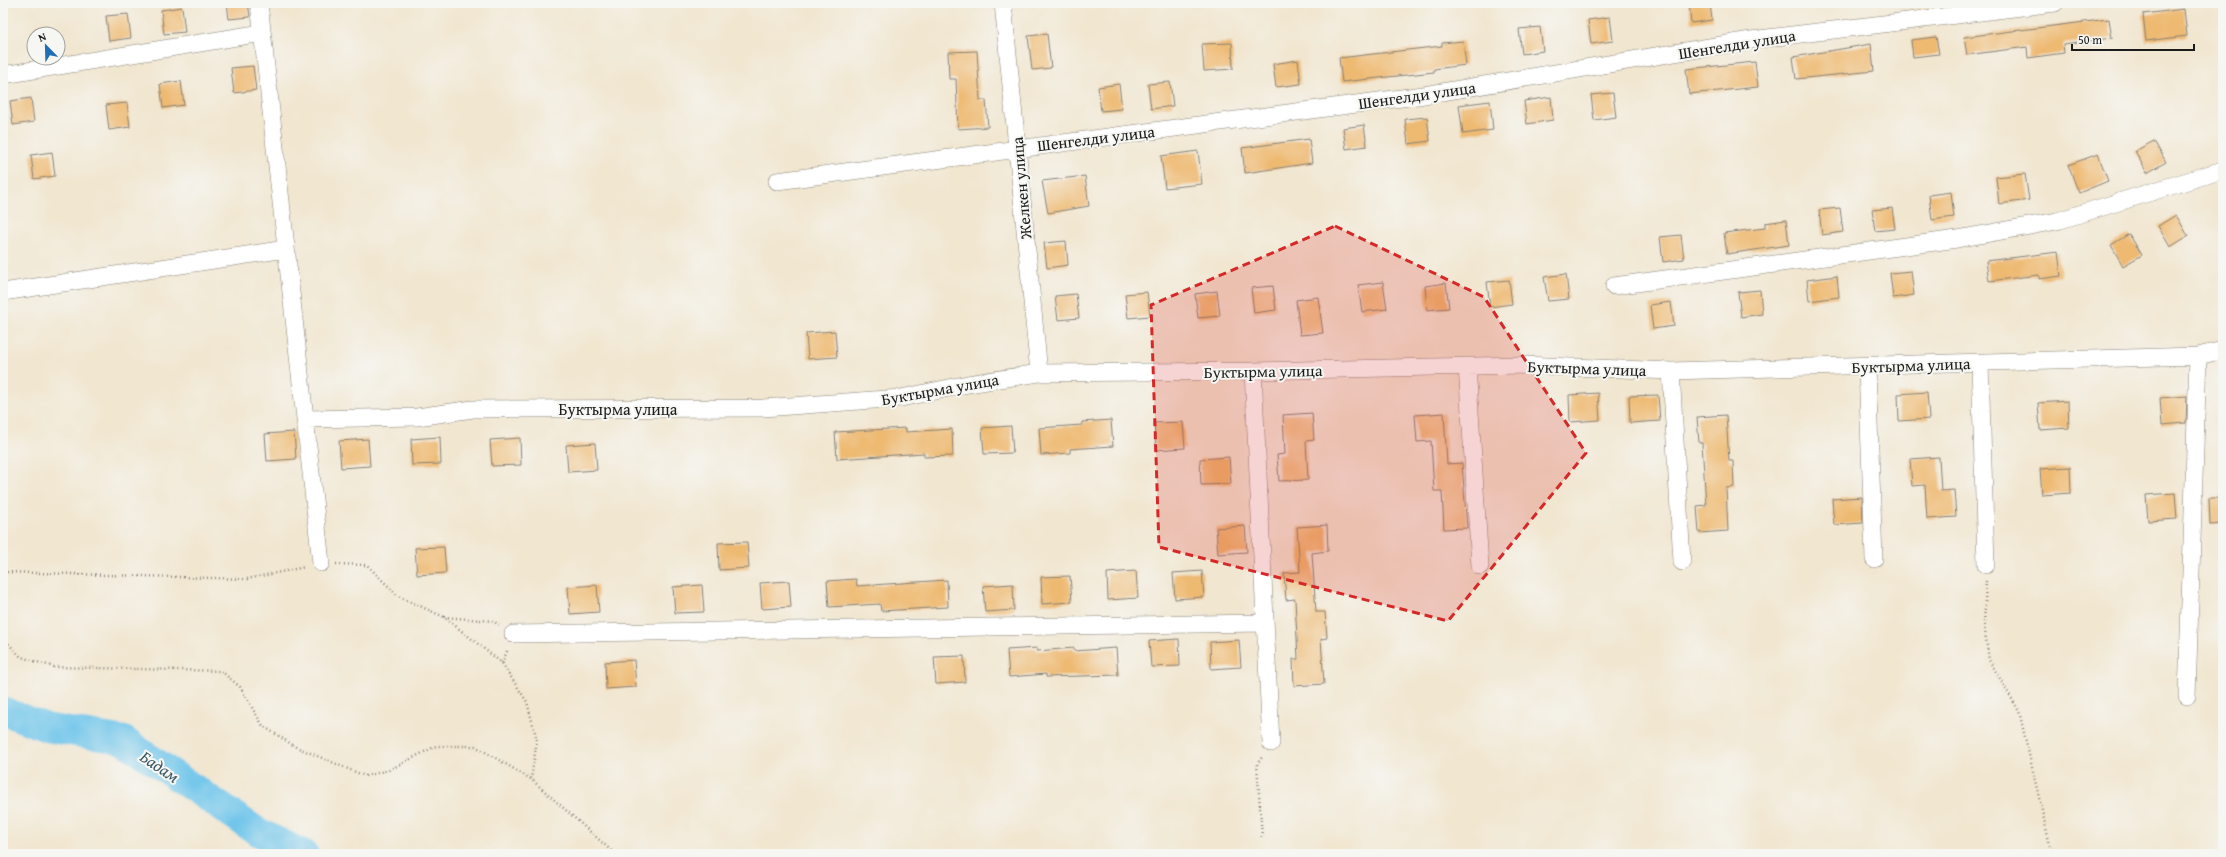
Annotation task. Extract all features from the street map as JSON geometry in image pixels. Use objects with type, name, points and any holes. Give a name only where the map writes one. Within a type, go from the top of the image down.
[{"type":"street","points":[[259,3],[321,563]]},
{"type":"street","name":"Желкен улица","points":[[1003,3],[1039,373]]},
{"type":"street","name":"Шенгелди улица","points":[[777,181],[1424,95],[1751,40],[2055,3]]},
{"type":"street","points":[[3,75],[262,33]]},
{"type":"street","points":[[1614,286],[1957,239],[2057,221],[2223,170]]},
{"type":"street","points":[[3,292],[286,249]]},
{"type":"street","name":"Буктырма улица","points":[[305,419],[417,417],[473,409],[763,408],[901,398],[968,384],[1039,373],[1253,371],[1522,365],[1671,372],[2198,356],[2223,350]]},
{"type":"street","points":[[2187,696],[2198,356]]},
{"type":"street","points":[[1980,363],[1986,565]]},
{"type":"street","points":[[1467,366],[1480,566]]},
{"type":"street","points":[[1867,367],[1874,559]]},
{"type":"street","points":[[1253,371],[1271,743]]},
{"type":"street","points":[[1671,372],[1682,562]]},
{"type":"street","points":[[513,634],[1265,623]]},
{"type":"path","points":[[3,572],[247,579],[321,563],[367,565],[398,596],[444,617],[502,663],[527,702],[537,740],[531,779]]},
{"type":"path","points":[[1986,565],[1984,624],[1989,660],[2019,711],[2052,854]]},
{"type":"path","points":[[444,617],[492,621],[513,634],[502,663]]},
{"type":"path","points":[[3,638],[21,657],[54,667],[221,671],[240,687],[263,726],[296,747],[365,776],[389,770],[436,746],[474,746],[531,779],[615,854]]},
{"type":"path","points":[[1262,837],[1257,764],[1271,743]]},
{"type":"highlighted area","points":[[1335,226],[1484,297],[1586,453],[1448,621],[1159,547],[1151,305]]},
{"type":"building","points":[[227,3],[248,3],[250,17],[229,19]]},
{"type":"building","points":[[1689,3],[1710,3],[1712,20],[1691,23]]},
{"type":"building","points":[[182,7],[185,32],[164,34],[161,10]]},
{"type":"building","points":[[2184,9],[2187,36],[2146,41],[2143,14]]},
{"type":"building","points":[[128,14],[131,38],[109,41],[106,16]]},
{"type":"building","points":[[1610,17],[1613,41],[1591,44],[1588,20]]},
{"type":"building","points":[[2109,19],[2112,38],[2063,44],[2064,53],[2028,58],[2027,47],[1967,55],[1964,37]]},
{"type":"building","points":[[1540,27],[1543,51],[1522,54],[1519,29]]},
{"type":"building","points":[[1047,34],[1051,68],[1032,70],[1028,36]]},
{"type":"building","points":[[1936,37],[1939,54],[1913,57],[1911,40]]},
{"type":"building","points":[[1463,41],[1466,65],[1434,69],[1434,72],[1342,82],[1339,58],[1442,46],[1442,43]]},
{"type":"building","points":[[1232,43],[1233,69],[1204,71],[1202,44]]},
{"type":"building","points":[[1871,44],[1874,71],[1796,79],[1793,57]]},
{"type":"building","points":[[977,51],[980,100],[986,100],[988,127],[958,129],[956,79],[949,79],[948,52]]},
{"type":"building","points":[[1298,60],[1301,84],[1276,87],[1273,64]]},
{"type":"building","points":[[1755,62],[1758,87],[1689,94],[1686,69]]},
{"type":"building","points":[[253,66],[256,90],[234,93],[231,68]]},
{"type":"building","points":[[181,81],[184,105],[163,108],[160,84]]},
{"type":"building","points":[[1170,82],[1173,106],[1151,109],[1148,84]]},
{"type":"building","points":[[1119,84],[1122,109],[1101,111],[1098,87]]},
{"type":"building","points":[[1613,93],[1616,117],[1594,120],[1591,95]]},
{"type":"building","points":[[1551,97],[1553,120],[1527,124],[1524,101]]},
{"type":"building","points":[[31,98],[34,122],[13,125],[10,101]]},
{"type":"building","points":[[1490,101],[1493,130],[1463,134],[1459,105]]},
{"type":"building","points":[[127,103],[130,127],[109,130],[106,105]]},
{"type":"building","points":[[1427,117],[1430,141],[1408,144],[1405,119]]},
{"type":"building","points":[[1364,125],[1367,146],[1346,149],[1343,128]]},
{"type":"building","points":[[1309,139],[1312,163],[1245,173],[1242,148]]},
{"type":"building","points":[[2154,141],[2166,162],[2147,173],[2135,151]]},
{"type":"building","points":[[1198,151],[1202,184],[1165,188],[1161,156]]},
{"type":"building","points":[[52,152],[55,176],[34,179],[31,155]]},
{"type":"building","points":[[2098,154],[2108,181],[2079,193],[2068,165]]},
{"type":"building","points":[[2025,174],[2029,200],[1999,204],[1996,177]]},
{"type":"building","points":[[1085,176],[1089,206],[1048,213],[1042,181]]},
{"type":"building","points":[[1951,192],[1954,217],[1932,220],[1929,195]]},
{"type":"building","points":[[1840,208],[1843,232],[1822,235],[1819,210]]},
{"type":"building","points":[[1892,208],[1895,229],[1875,231],[1872,210]]},
{"type":"building","points":[[2176,215],[2188,236],[2170,247],[2158,226]]},
{"type":"building","points":[[1786,220],[1789,245],[1727,254],[1724,233],[1765,228],[1765,223]]},
{"type":"building","points":[[2129,234],[2142,255],[2123,266],[2111,245]]},
{"type":"building","points":[[1681,235],[1684,259],[1663,262],[1660,237]]},
{"type":"building","points":[[1066,241],[1068,265],[1047,268],[1044,243]]},
{"type":"building","points":[[2058,252],[2061,276],[2039,279],[2039,275],[1989,281],[1986,261]]},
{"type":"building","points":[[1911,271],[1914,295],[1893,298],[1890,273]]},
{"type":"building","points":[[1566,274],[1569,299],[1548,301],[1544,277]]},
{"type":"building","points":[[1837,276],[1839,297],[1809,301],[1807,280]]},
{"type":"building","points":[[1509,280],[1512,304],[1490,307],[1487,282]]},
{"type":"building","points":[[1383,282],[1387,309],[1362,312],[1358,285]]},
{"type":"building","points":[[1446,283],[1449,308],[1427,310],[1425,286]]},
{"type":"building","points":[[1273,286],[1276,310],[1254,313],[1251,288]]},
{"type":"building","points":[[1760,290],[1762,314],[1741,317],[1738,292]]},
{"type":"building","points":[[1217,291],[1220,316],[1198,318],[1195,294]]},
{"type":"building","points":[[1147,292],[1150,316],[1128,318],[1125,294]]},
{"type":"building","points":[[1076,294],[1079,318],[1058,320],[1055,296]]},
{"type":"building","points":[[1318,297],[1323,333],[1300,335],[1296,300]]},
{"type":"building","points":[[1671,302],[1674,326],[1653,329],[1650,305]]},
{"type":"building","points":[[835,331],[837,357],[808,359],[806,333]]},
{"type":"building","points":[[1927,392],[1929,419],[1899,421],[1898,394]]},
{"type":"building","points":[[1598,393],[1600,420],[1570,422],[1569,395]]},
{"type":"building","points":[[1658,395],[1660,421],[1630,423],[1629,396]]},
{"type":"building","points":[[2187,396],[2186,423],[2162,425],[2160,398]]},
{"type":"building","points":[[2068,401],[2069,428],[2040,430],[2038,403]]},
{"type":"building","points":[[1312,413],[1314,440],[1306,441],[1308,480],[1279,481],[1277,455],[1285,454],[1283,415]]},
{"type":"building","points":[[1444,413],[1447,464],[1462,463],[1467,528],[1444,529],[1442,491],[1434,491],[1431,441],[1417,442],[1415,415]]},
{"type":"building","points":[[1726,415],[1729,461],[1733,461],[1734,487],[1726,488],[1728,531],[1699,533],[1697,506],[1706,505],[1702,443],[1699,443],[1697,417]]},
{"type":"building","points":[[1111,420],[1113,446],[1070,449],[1070,453],[1041,455],[1039,428],[1082,425],[1082,422]]},
{"type":"building","points":[[1183,422],[1185,448],[1156,450],[1154,423]]},
{"type":"building","points":[[1011,426],[1013,453],[984,454],[982,428]]},
{"type":"building","points":[[906,428],[906,432],[952,429],[953,456],[924,457],[924,453],[837,459],[835,432]]},
{"type":"building","points":[[294,432],[296,459],[267,461],[265,434]]},
{"type":"building","points":[[440,437],[441,464],[412,465],[411,439]]},
{"type":"building","points":[[520,438],[521,465],[492,466],[490,440]]},
{"type":"building","points":[[368,439],[370,466],[341,468],[339,441]]},
{"type":"building","points":[[595,443],[597,470],[568,472],[566,445]]},
{"type":"building","points":[[1229,457],[1231,484],[1201,485],[1200,459]]},
{"type":"building","points":[[1939,457],[1941,491],[1954,490],[1956,517],[1927,519],[1925,485],[1912,486],[1910,459]]},
{"type":"building","points":[[2070,467],[2071,493],[2042,495],[2040,469]]},
{"type":"building","points":[[2175,493],[2177,519],[2148,521],[2146,495]]},
{"type":"building","points":[[1862,497],[1863,523],[1834,525],[1832,499]]},
{"type":"building","points":[[2209,498],[2223,498],[2223,524],[2210,525]]},
{"type":"building","points":[[1327,525],[1328,551],[1312,553],[1316,612],[1325,612],[1327,638],[1321,639],[1324,684],[1294,686],[1293,659],[1298,659],[1295,599],[1286,600],[1284,573],[1300,572],[1297,527]]},
{"type":"building","points":[[1245,526],[1247,552],[1218,554],[1216,528]]},
{"type":"building","points":[[747,542],[749,568],[719,570],[718,543]]},
{"type":"building","points":[[444,547],[446,573],[417,575],[415,548]]},
{"type":"building","points":[[1136,571],[1138,598],[1108,600],[1107,573]]},
{"type":"building","points":[[1202,571],[1204,597],[1175,599],[1173,573]]},
{"type":"building","points":[[1070,576],[1072,602],[1042,604],[1041,577]]},
{"type":"building","points":[[856,579],[857,586],[947,580],[948,607],[881,611],[880,604],[829,607],[827,581]]},
{"type":"building","points":[[789,581],[791,607],[762,609],[760,583]]},
{"type":"building","points":[[1013,584],[1014,610],[985,612],[983,586]]},
{"type":"building","points":[[597,585],[599,612],[570,614],[568,587]]},
{"type":"building","points":[[702,585],[704,612],[675,613],[673,587]]},
{"type":"building","points":[[1179,639],[1180,666],[1151,667],[1149,641]]},
{"type":"building","points":[[1239,640],[1241,667],[1211,669],[1210,642]]},
{"type":"building","points":[[1037,648],[1037,651],[1074,648],[1074,651],[1116,648],[1118,675],[1046,677],[1046,674],[1009,677],[1007,650]]},
{"type":"building","points":[[964,656],[965,682],[936,684],[934,657]]},
{"type":"building","points":[[634,660],[636,687],[606,689],[605,662]]},
{"type":"waterway","name":"Бадам","points":[[3,711],[48,728],[123,740],[258,832],[304,854]]}]
